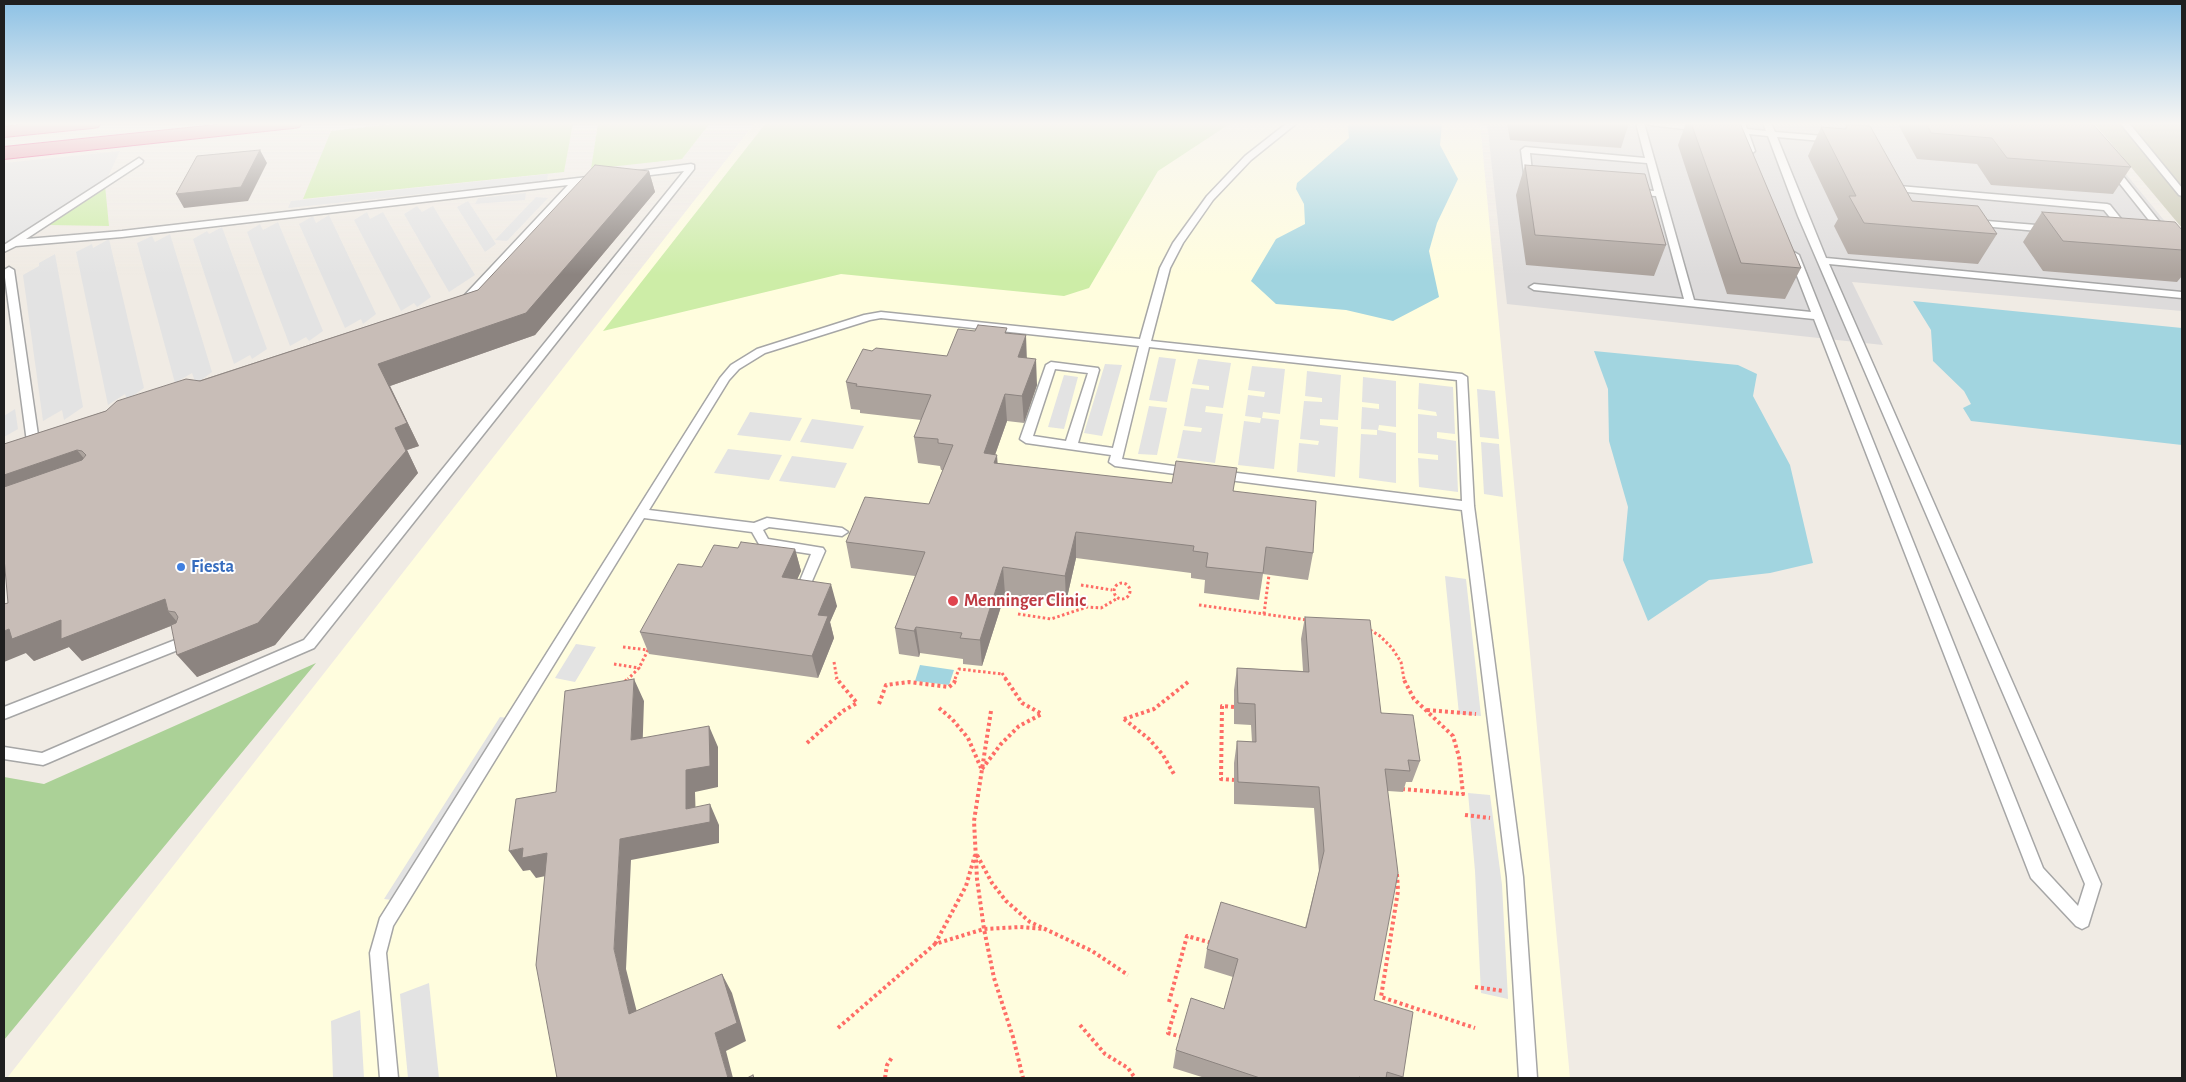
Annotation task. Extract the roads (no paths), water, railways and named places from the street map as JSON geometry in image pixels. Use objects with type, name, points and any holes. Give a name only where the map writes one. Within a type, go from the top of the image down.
[{"type":"lane","points":[[4,249],[120,173]]},
{"type":"lane","points":[[624,176],[641,173]]},
{"type":"lane","points":[[4,753],[43,759],[309,644],[685,173]]},
{"type":"lane","points":[[1233,173],[1195,218],[1165,268],[1143,342],[1115,462],[1468,506]]},
{"type":"lane","points":[[1528,173],[1529,183],[1539,184]]},
{"type":"lane","points":[[1654,173],[1690,303]]},
{"type":"lane","points":[[1787,173],[1803,216],[1989,648],[2093,884],[2082,922],[2037,873],[1789,244]]},
{"type":"lane","points":[[2116,173],[2182,256]]},
{"type":"lane","points":[[2166,173],[2182,192]]},
{"type":"lane","points":[[13,243],[122,234],[604,178]]},
{"type":"lane","points":[[458,303],[467,301],[576,182]]},
{"type":"lane","points":[[1899,189],[2107,207],[2130,236],[2120,235]]},
{"type":"lane","points":[[1622,191],[1660,194]]},
{"type":"lane","points":[[1965,222],[2062,230]]},
{"type":"lane","points":[[1824,261],[2182,296]]},
{"type":"lane","points":[[9,270],[34,442]]},
{"type":"lane","points":[[1534,287],[1818,316]]},
{"type":"lane","points":[[389,1078],[378,953],[386,923],[725,378],[735,367],[761,351],[868,317],[881,315],[1462,377],[1468,506],[1515,877],[1528,1078]]},
{"type":"lane","points":[[1071,446],[1094,370],[1050,365],[1026,439],[1071,446],[1117,452]]},
{"type":"lane","points":[[641,513],[756,528],[767,522],[842,532]]},
{"type":"lane","points":[[756,528],[764,543],[819,551],[803,588]]},
{"type":"lane","points":[[4,713],[188,640]]},
{"type":"water","points":[[1308,173],[1455,173],[1458,179],[1437,223],[1429,251],[1439,297],[1393,321],[1346,310],[1276,304],[1251,281],[1276,239],[1305,224],[1304,204],[1296,189],[1297,183]]},
{"type":"water","points":[[1913,301],[2182,328],[2182,445],[1971,421],[1963,408],[1971,404],[1964,391],[1933,361],[1931,330]]},
{"type":"water","points":[[1594,351],[1738,365],[1757,374],[1753,396],[1790,465],[1813,563],[1770,573],[1709,580],[1648,621],[1623,560],[1628,507],[1609,441],[1608,389]]},
{"type":"water","points":[[920,665],[954,670],[949,685],[915,681]]},
{"type":"place","name":"Fiesta","points":[[181,567]]},
{"type":"place","name":"Menninger Clinic","points":[[953,601]]}]
